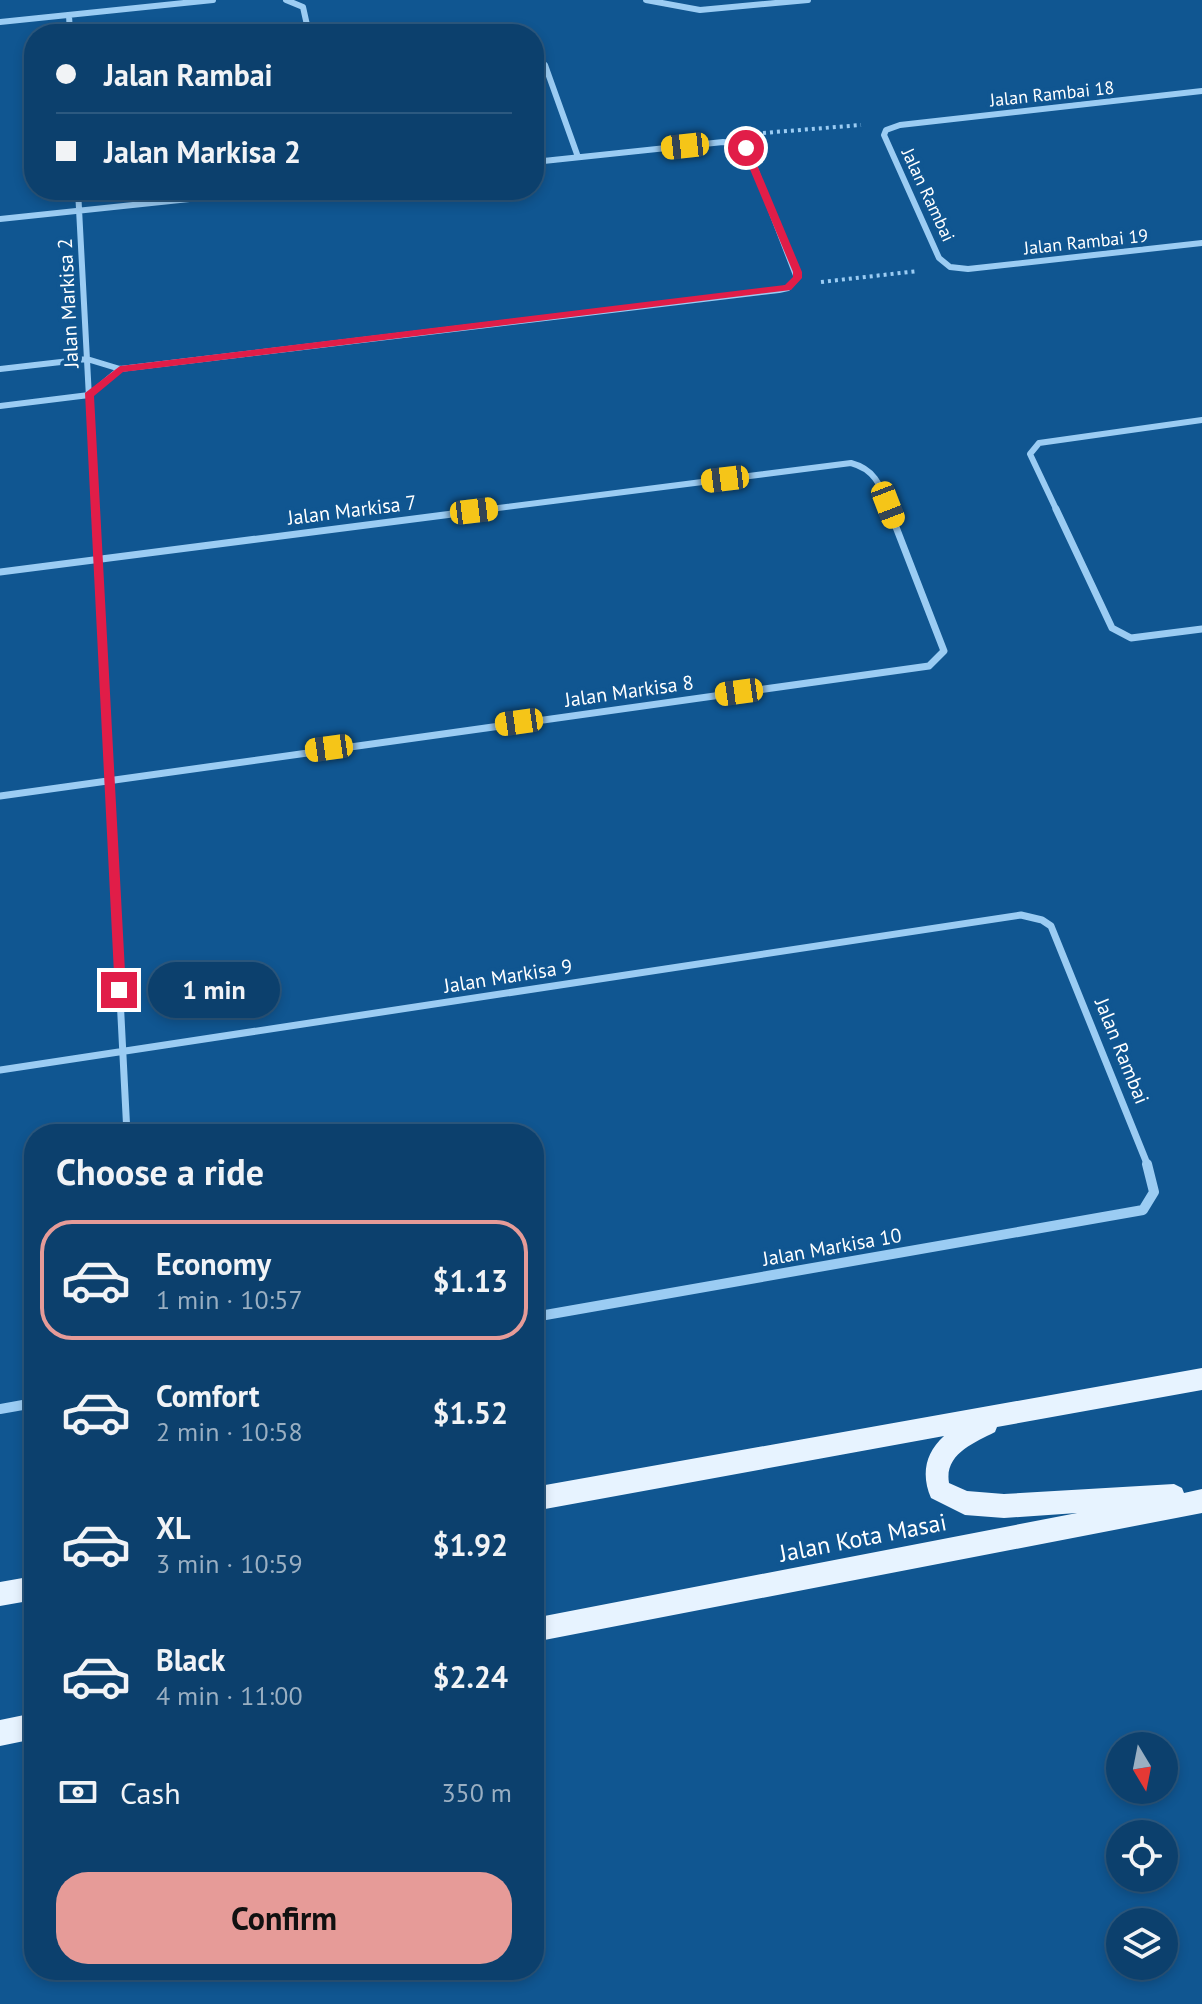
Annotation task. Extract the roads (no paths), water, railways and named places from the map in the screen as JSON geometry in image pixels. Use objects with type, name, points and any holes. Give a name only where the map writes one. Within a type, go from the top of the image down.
[{"type":"main road","points":[[544,1497],[1202,1379]]},
{"type":"main road","points":[[1008,1414],[950,1443],[936,1462],[935,1478],[939,1490],[965,1503],[1004,1506],[1202,1495]]},
{"type":"main road","name":"Jalan Kota Masai","points":[[544,1628],[1202,1501]]},
{"type":"main road","points":[[0,1594],[24,1590]]},
{"type":"main road","points":[[0,1733],[24,1728]]},
{"type":"street","points":[[0,22],[213,0]]},
{"type":"street","points":[[286,0],[303,7],[307,24]]},
{"type":"street","points":[[646,0],[700,10],[808,0]]},
{"type":"street","points":[[69,15],[69,24]]},
{"type":"street","points":[[545,65],[578,157]]},
{"type":"street","name":"Jalan Rambai 18","points":[[905,124],[1202,91]]},
{"type":"street","name":"Jalan Rambai","points":[[905,124],[886,130],[884,139],[939,258],[950,267],[973,269]]},
{"type":"street","points":[[0,369],[87,359],[120,369],[788,288],[797,278],[749,153],[739,144],[711,143],[544,161]]},
{"type":"street","name":"Jalan Markisa 2","points":[[78,200],[126,1124]]},
{"type":"street","points":[[0,219],[178,200]]},
{"type":"street","name":"Jalan Rambai 19","points":[[973,269],[1202,243]]},
{"type":"street","points":[[0,406],[89,395],[120,369]]},
{"type":"street","points":[[1202,420],[1053,440],[1033,448],[1031,460],[1106,621],[1120,634],[1147,637],[1202,629]]},
{"type":"street","name":"Jalan Markisa 7","points":[[0,572],[851,463],[865,467],[877,478],[943,643],[940,658],[929,666]]},
{"type":"street","name":"Jalan Markisa 8","points":[[0,796],[929,666]]},
{"type":"street","name":"Jalan Rambai","points":[[1021,915],[1042,920],[1051,926],[1057,936],[1153,1179],[1155,1191],[1152,1202],[1136,1214]]},
{"type":"street","name":"Jalan Markisa 9","points":[[0,1070],[1021,915]]},
{"type":"street","name":"Jalan Markisa 10","points":[[544,1315],[1136,1214]]},
{"type":"street","points":[[0,1409],[24,1405]]}]
